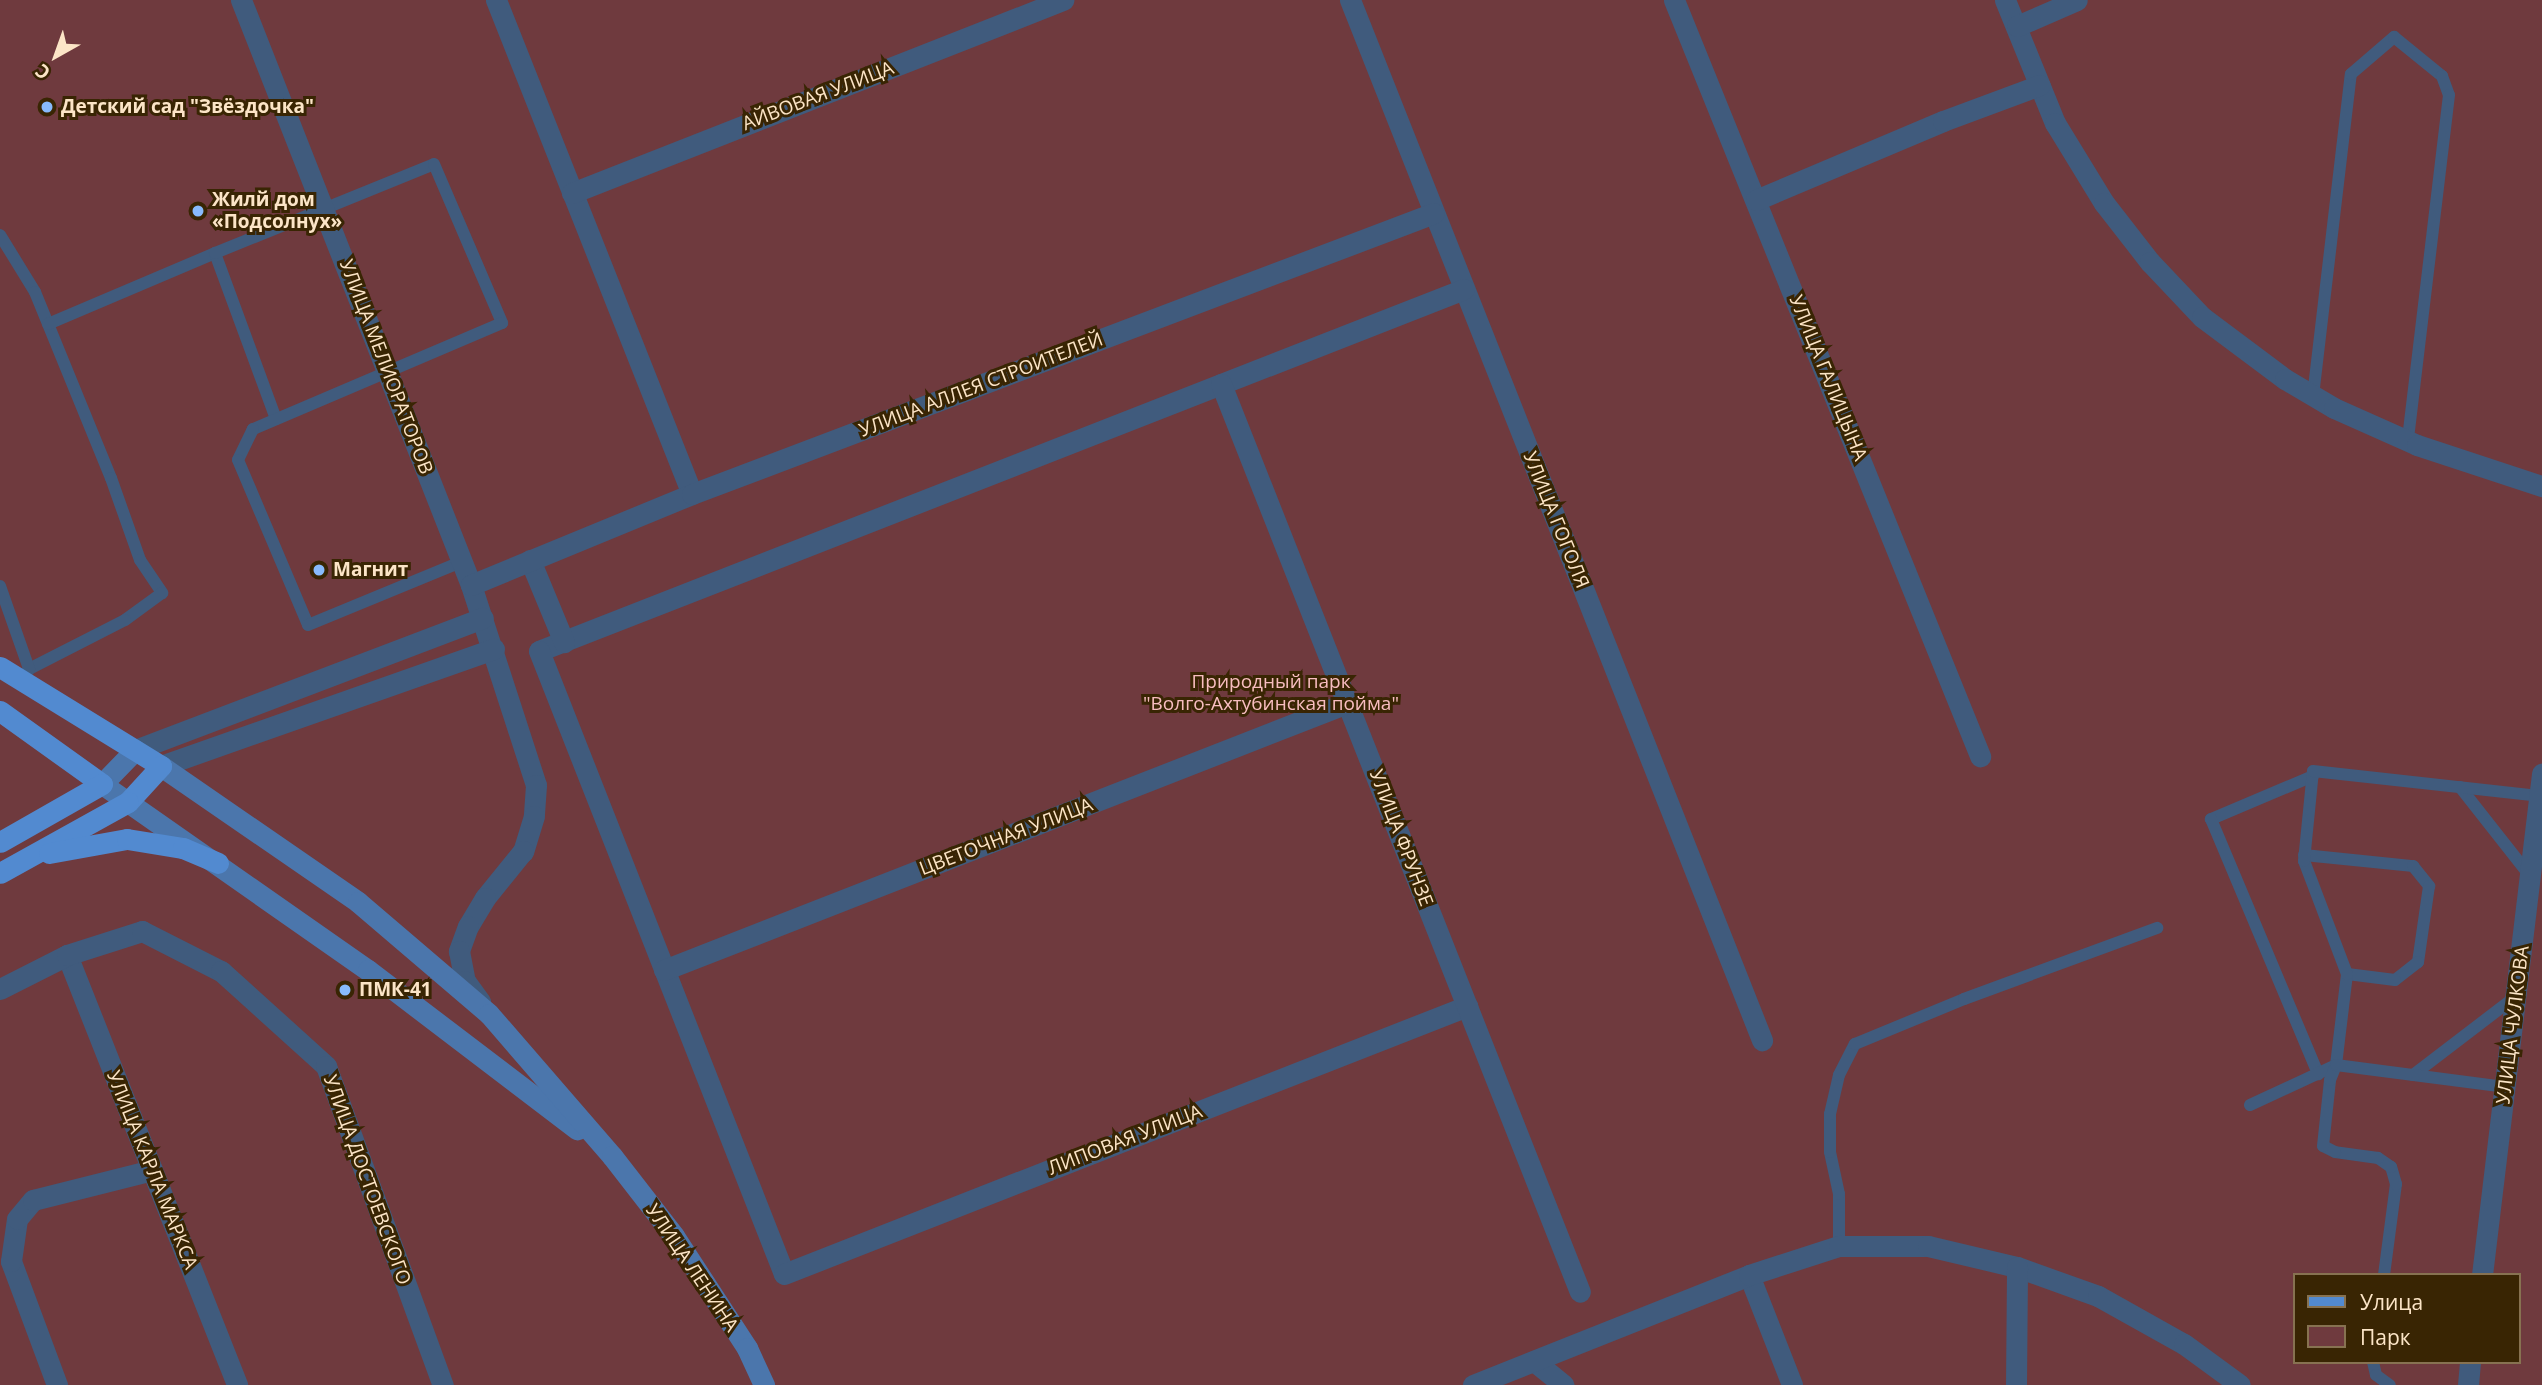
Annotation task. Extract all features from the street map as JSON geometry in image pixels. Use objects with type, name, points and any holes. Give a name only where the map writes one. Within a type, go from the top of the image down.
[{"type":"main road","points":[[0,667],[25,675],[161,766],[128,802],[0,873]]},
{"type":"main road","points":[[0,711],[102,784],[0,842]]},
{"type":"main road","points":[[26,858],[127,839],[183,848],[218,863]]},
{"type":"street","name":"УЛИЦА МЕЛИОРАТОРОВ","points":[[241,0],[471,585],[536,785],[534,816],[523,851],[485,898],[468,926],[459,951],[465,981],[489,1014]]},
{"type":"street","points":[[496,0],[692,494]]},
{"type":"street","name":"АЙВОВАЯ УЛИЦА","points":[[572,193],[1063,0]]},
{"type":"street","name":"УЛИЦА ГОГОЛЯ","points":[[1350,0],[1762,1040]]},
{"type":"street","name":"УЛИЦА ГАЛИЦЫНА","points":[[1674,0],[1980,756]]},
{"type":"street","points":[[2005,0],[2054,123],[2104,203],[2150,262],[2202,317],[2313,396],[2408,440],[2542,486]]},
{"type":"street","points":[[2017,26],[2077,0]]},
{"type":"street","points":[[1756,200],[1943,121],[2040,85]]},
{"type":"street","name":"УЛИЦА АЛЛЕЯ СТРОИТЕЛЕЙ","points":[[471,585],[692,494],[1434,213]]},
{"type":"street","points":[[664,970],[539,652],[1465,289]]},
{"type":"street","name":"УЛИЦА ФРУНЗЕ","points":[[1222,384],[1580,1292]]},
{"type":"street","points":[[530,561],[564,642]]},
{"type":"street","points":[[482,618],[135,750],[102,784],[368,970],[612,1156]]},
{"type":"street","points":[[161,766],[494,649]]},
{"type":"street","name":"ЦВЕТОЧНАЯ УЛИЦА","points":[[664,970],[1347,703]]},
{"type":"street","points":[[161,766],[358,902],[489,1014],[612,1156]]},
{"type":"street","name":"УЛИЦА ЧУЛКОВА","points":[[2482,1273],[2542,774]]},
{"type":"street","name":"УЛИЦА ДОСТОЕВСКОГО","points":[[0,989],[67,955],[142,931],[221,971],[326,1066],[443,1385]]},
{"type":"street","name":"УЛИЦА КАРЛА МАРКСА","points":[[67,955],[237,1385]]},
{"type":"street","name":"ЛИПОВАЯ УЛИЦА","points":[[664,970],[784,1274],[1467,1006]]},
{"type":"street","name":"УЛИЦА ЛЕНИНА","points":[[612,1156],[674,1236],[747,1348],[761,1384]]},
{"type":"street","points":[[57,1385],[11,1261],[17,1219],[33,1200],[152,1170]]},
{"type":"street","points":[[1473,1385],[1749,1275],[1839,1247],[1928,1246],[2017,1266],[2098,1296],[2184,1344],[2240,1385]]},
{"type":"street","points":[[2016,1385],[2017,1266]]},
{"type":"street","points":[[1749,1275],[1792,1385]]},
{"type":"street","points":[[1534,1361],[1564,1385]]},
{"type":"street","points":[[2468,1385],[2470,1364]]},
{"type":"lane","points":[[2313,396],[2351,74],[2394,37],[2442,76],[2449,95],[2408,440]]},
{"type":"lane","points":[[48,324],[434,164],[502,323],[253,429],[238,460],[308,625],[461,562]]},
{"type":"lane","points":[[0,235],[35,292],[111,478],[140,560],[162,593],[125,620],[25,675],[0,586]]},
{"type":"lane","points":[[215,253],[276,419]]},
{"type":"lane","points":[[2384,1273],[2396,1184],[2391,1167],[2378,1158],[2335,1152],[2322,1146],[2330,1080],[2336,1065],[2347,974],[2304,861],[2313,771],[2539,796]]},
{"type":"lane","points":[[2313,776],[2211,818],[2318,1074]]},
{"type":"lane","points":[[2460,787],[2530,876]]},
{"type":"lane","points":[[2304,855],[2413,866],[2428,886],[2418,962],[2396,980],[2347,974]]},
{"type":"lane","points":[[1839,1247],[1839,1194],[1830,1152],[1830,1114],[1839,1075],[1854,1044],[1964,999],[2157,928]]},
{"type":"lane","points":[[2413,1075],[2516,996]]},
{"type":"lane","points":[[2250,1105],[2336,1065],[2505,1087]]},
{"type":"lane","points":[[2373,1364],[2376,1375],[2390,1385]]},
{"type":"green space","name":"Природный парк \"Волго-Ахтубинская пойма\"","points":[[0,0],[2542,0],[2542,1385],[0,1385]]},
{"type":"place","name":"Детский сад \"Звёздочка\"","points":[[47,107]]},
{"type":"place","name":"Жилй дом «Подсолнух»","points":[[198,211]]},
{"type":"place","name":"Магнит","points":[[319,570]]},
{"type":"place","name":"ПМК-41","points":[[345,990]]}]
